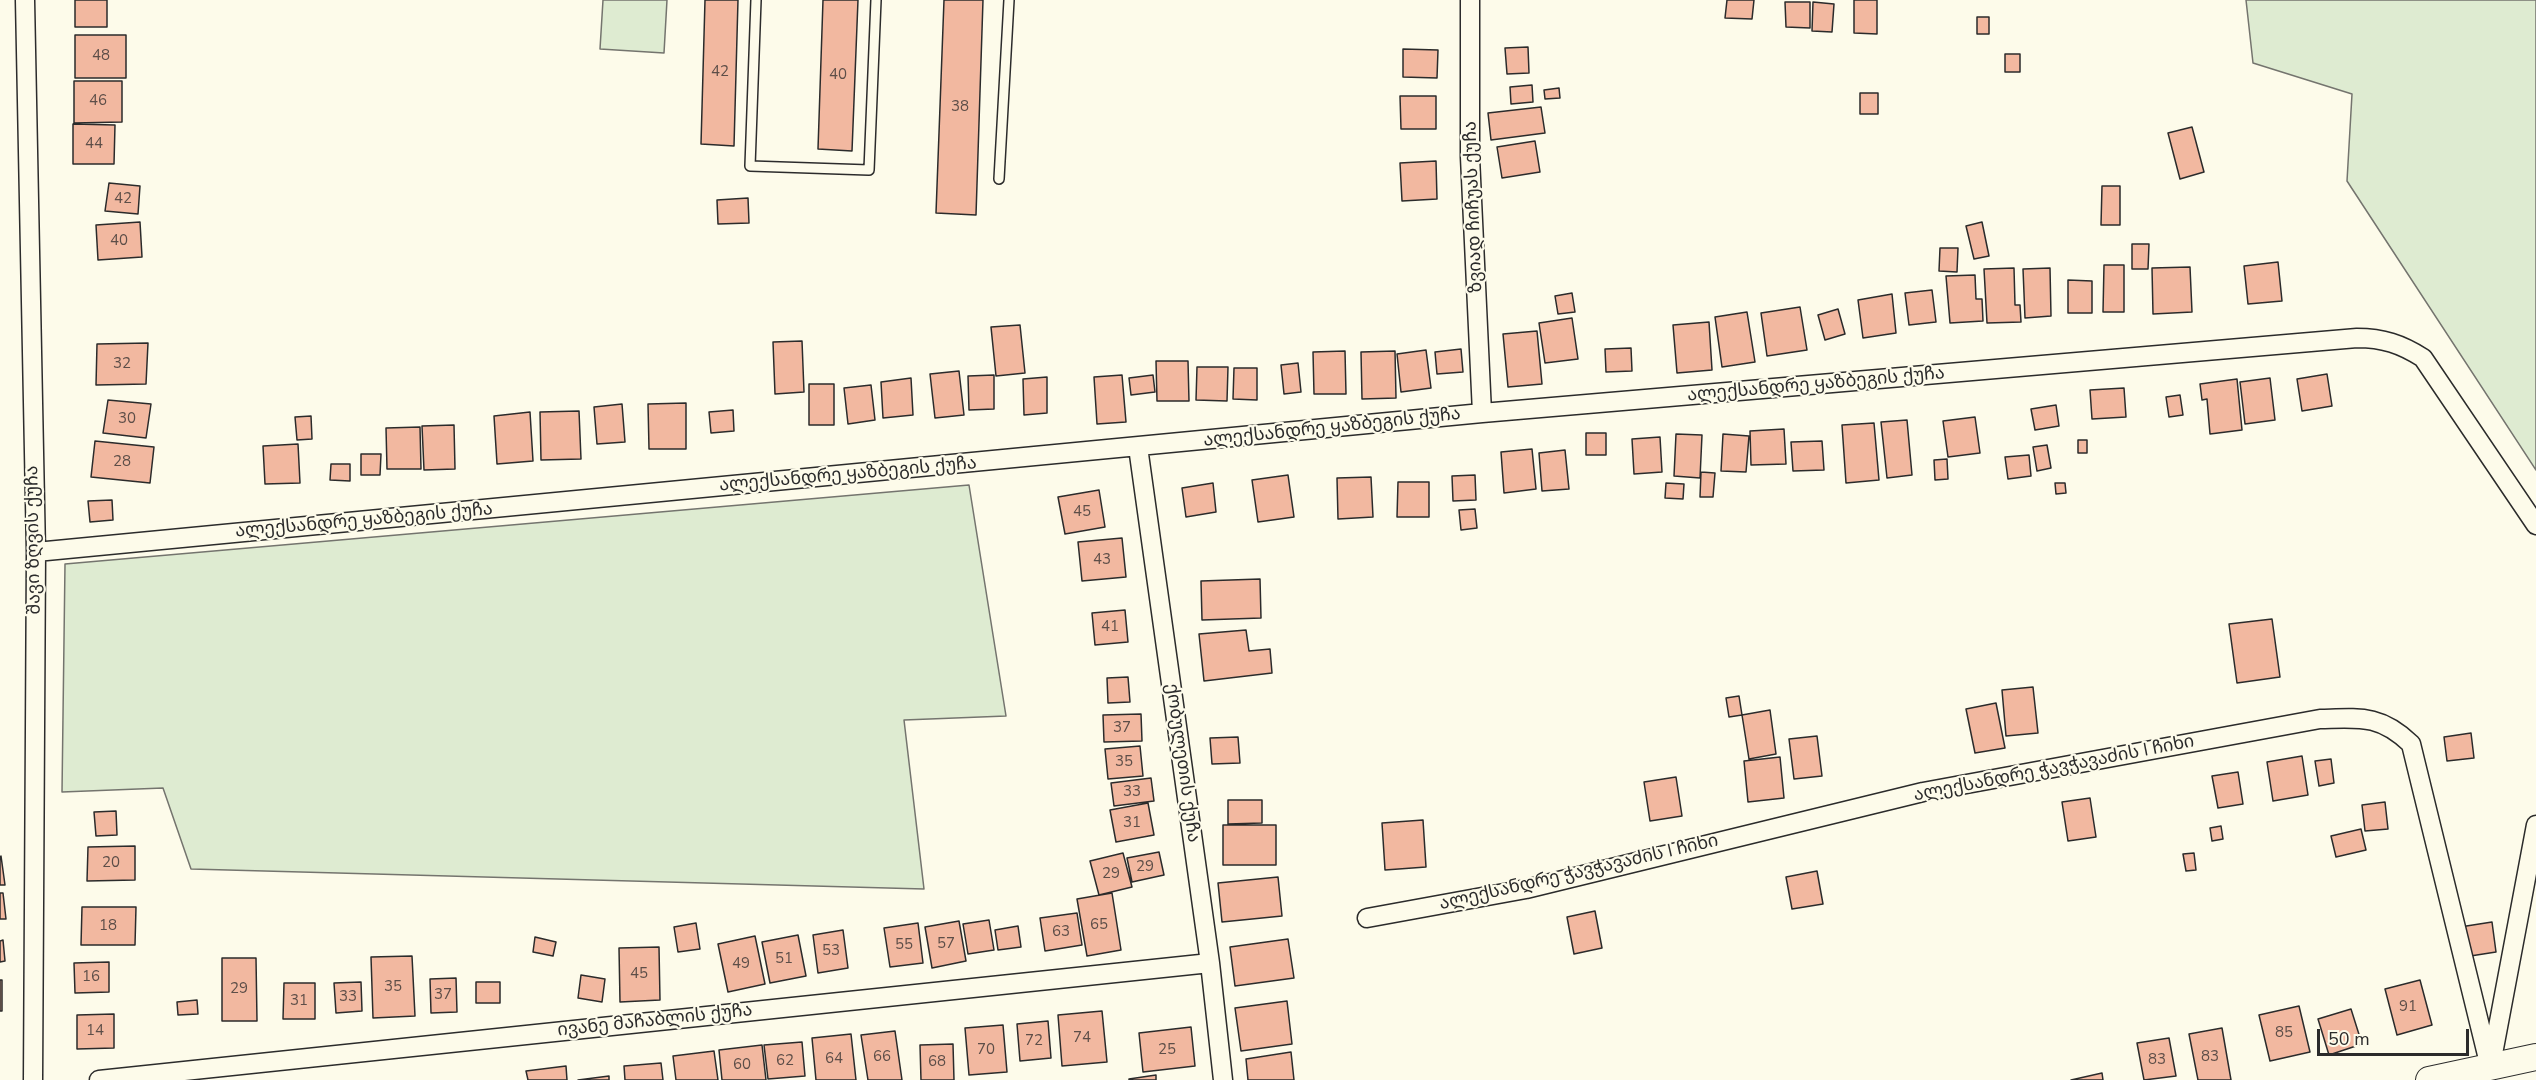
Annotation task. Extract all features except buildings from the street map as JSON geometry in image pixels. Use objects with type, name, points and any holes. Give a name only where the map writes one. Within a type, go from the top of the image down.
[{"type":"street","name":"შავი ზღვის ქუჩა","points":[[25,0],[36,552],[33,1080]]},
{"type":"street","name":"ზვიად ჩიჩუას ქუჩა","points":[[1470,0],[1470,157],[1482,413]]},
{"type":"street","name":"ალექსანდრე ყაზბეგის ქუჩა","points":[[36,552],[1482,413],[2345,339],[2380,338],[2402,345],[2423,358],[2536,525]]},
{"type":"street","name":"ქობულეთის ქუჩა","points":[[1138,447],[1210,963],[1223,1080]]},
{"type":"street","name":"ალექსანდრე ჭავჭავაძის I ჩიხი","points":[[1367,918],[1526,889],[1923,792],[2320,719],[2373,719],[2394,728],[2410,744],[2490,1067]]},
{"type":"street","points":[[2490,1067],[2536,825]]},
{"type":"street","name":"ივანე მაჩაბლის ქუჩა","points":[[99,1080],[1210,963]]},
{"type":"street","points":[[2429,1080],[2536,1057]]},
{"type":"lane","points":[[756,0],[750,166],[869,170],[876,0]]},
{"type":"lane","points":[[999,179],[1009,0]]},
{"type":"green space","points":[[603,0],[667,0],[664,53],[600,49]]},
{"type":"green space","points":[[2246,0],[2536,0],[2536,470],[2347,181],[2352,94],[2253,63]]},
{"type":"green space","points":[[969,485],[1006,716],[904,720],[924,889],[191,869],[163,788],[62,792],[65,564]]}]
